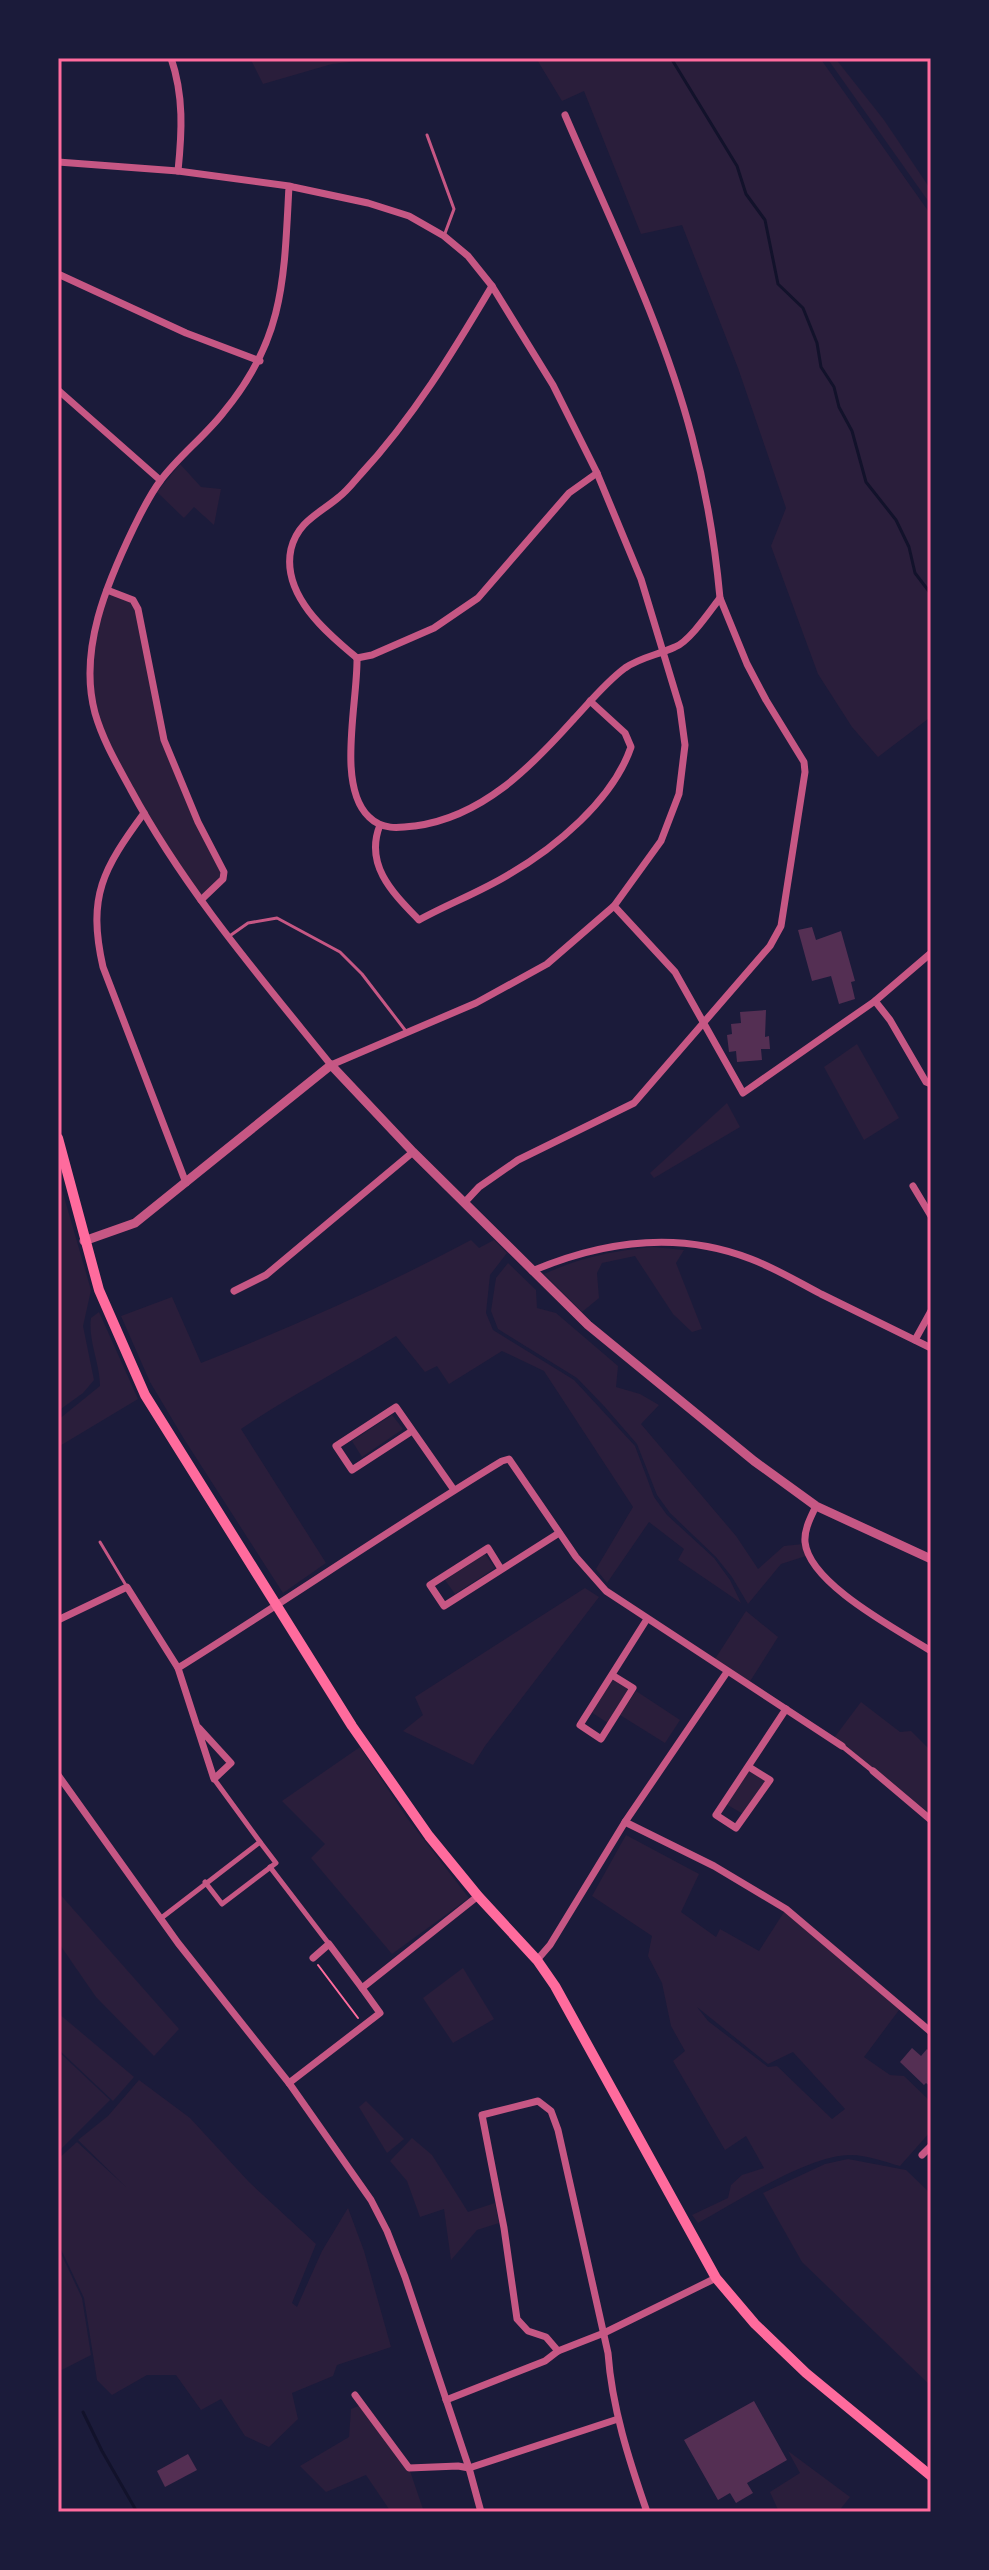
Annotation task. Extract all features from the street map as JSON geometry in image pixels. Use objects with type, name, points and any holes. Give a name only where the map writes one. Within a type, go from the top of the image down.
[{"type":"main road","points":[[58,1138],[99,1290],[145,1395],[352,1726],[412,1812],[478,1896],[537,1960],[593,2053],[716,2278],[755,2324],[806,2373],[931,2476]]},
{"type":"street","points":[[171,58],[181,102],[183,130],[178,171]]},
{"type":"street","points":[[465,1202],[479,1187],[518,1160],[634,1103],[770,946],[781,926],[805,772],[804,762],[747,664],[720,598],[705,487],[692,433],[658,334],[565,115]]},
{"type":"street","points":[[58,162],[178,171],[289,186],[368,203],[409,216],[444,236],[468,256],[492,286],[553,385],[597,473],[641,579],[680,708],[685,745],[679,794],[661,841],[614,906],[547,964],[476,1003],[331,1065],[135,1223],[84,1241]]},
{"type":"street","points":[[289,186],[284,274],[275,321],[260,361],[224,413],[160,480],[127,542],[107,590],[95,629],[90,673],[95,713],[108,747],[144,813],[201,900],[331,1065],[532,1271],[600,1335],[754,1461],[816,1506],[931,1559]]},
{"type":"street","points":[[58,274],[186,333],[260,361]]},
{"type":"street","points":[[492,286],[454,351],[407,421],[340,497],[309,518],[297,532],[290,552],[293,583],[309,613],[357,658],[358,687],[351,773],[356,798],[367,816],[380,825],[397,828],[429,824],[469,809],[519,776],[625,669],[648,655],[679,646],[720,598]]},
{"type":"street","points":[[58,390],[160,480]]},
{"type":"street","points":[[357,658],[372,655],[434,628],[478,598],[569,493],[597,473]]},
{"type":"street","points":[[107,590],[133,600],[138,609],[168,752],[198,822],[224,872],[223,879],[201,900]]},
{"type":"street","points":[[380,825],[374,840],[377,867],[392,891],[419,920],[511,874],[581,822],[628,755],[631,747],[625,733],[590,701]]},
{"type":"street","points":[[144,813],[112,857],[102,880],[96,938],[103,967],[186,1183]]},
{"type":"street","points":[[614,906],[675,972],[743,1093],[875,1001],[930,957]]},
{"type":"street","points":[[875,1001],[890,1020],[926,1082],[931,1084]]},
{"type":"street","points":[[234,1291],[266,1275],[413,1152]]},
{"type":"street","points":[[913,1186],[931,1216]]},
{"type":"street","points":[[532,1271],[566,1256],[605,1246],[652,1240],[693,1243],[751,1259],[931,1348]]},
{"type":"street","points":[[915,1340],[931,1311]]},
{"type":"street","points":[[412,1431],[352,1470],[336,1446],[396,1407],[454,1490]]},
{"type":"street","points":[[178,1668],[454,1490],[509,1459],[559,1533],[606,1591],[842,1746],[931,1820]]},
{"type":"street","points":[[816,1506],[807,1527],[805,1543],[814,1563],[830,1583],[851,1600],[931,1651]]},
{"type":"street","points":[[501,1569],[488,1548],[430,1585],[444,1606],[559,1533]]},
{"type":"street","points":[[58,1620],[127,1587],[178,1668],[214,1779],[276,1863],[222,1904],[205,1882]]},
{"type":"street","points":[[612,1675],[633,1688],[601,1739],[580,1725],[647,1619]]},
{"type":"street","points":[[537,1960],[550,1945],[625,1822],[727,1672]]},
{"type":"street","points":[[749,1767],[770,1780],[736,1828],[716,1815],[786,1709]]},
{"type":"street","points":[[199,1728],[231,1763],[214,1779]]},
{"type":"street","points":[[58,1775],[160,1919],[289,2083],[371,2200],[405,2277],[481,2512]]},
{"type":"street","points":[[625,1822],[763,1893],[805,1923],[931,2032]]},
{"type":"street","points":[[160,1919],[260,1842]]},
{"type":"street","points":[[270,1867],[380,2013],[289,2083]]},
{"type":"street","points":[[362,1988],[478,1896]]},
{"type":"street","points":[[313,1958],[329,1944]]},
{"type":"street","points":[[558,2351],[546,2337],[528,2331],[517,2319],[504,2228],[482,2115],[525,2102],[538,2101],[551,2111],[558,2130],[604,2333],[618,2419],[647,2512]]},
{"type":"street","points":[[922,2155],[931,2146]]},
{"type":"street","points":[[446,2400],[545,2361],[558,2351],[604,2333],[716,2278]]},
{"type":"street","points":[[355,2395],[409,2468],[469,2468],[618,2419]]},
{"type":"lane","points":[[427,135],[454,209],[444,236]]},
{"type":"lane","points":[[229,936],[248,923],[277,918],[302,931],[340,952],[362,974],[407,1033]]},
{"type":"lane","points":[[100,1542],[127,1587]]},
{"type":"path","points":[[313,1958],[358,2018]]},
{"type":"shaded area","points":[[250,58],[385,58],[332,64],[263,84]]},
{"type":"shaded area","points":[[536,58],[820,58],[931,215],[931,721],[928,719],[878,757],[852,727],[818,674],[771,546],[786,508],[738,368],[682,225],[641,234],[584,91],[562,101]]},
{"type":"shaded area","points":[[827,58],[835,58],[884,120],[931,190],[931,205]]},
{"type":"shaded area","points":[[180,464],[201,487],[221,489],[214,525],[194,507],[184,518],[157,492]]},
{"type":"shaded area","points":[[107,590],[133,600],[164,740],[224,872],[223,879],[201,900],[144,813],[95,713],[90,673],[95,629]]},
{"type":"shaded area","points":[[857,1044],[899,1118],[864,1140],[824,1067]]},
{"type":"shaded area","points":[[727,1103],[740,1127],[654,1178],[650,1173]]},
{"type":"shaded area","points":[[58,1176],[91,1290],[83,1326],[94,1380],[83,1393],[58,1411]]},
{"type":"shaded area","points":[[471,1240],[479,1248],[494,1240],[507,1253],[490,1275],[486,1313],[493,1330],[574,1380],[635,1446],[654,1497],[667,1515],[714,1558],[730,1580],[741,1603],[678,1560],[684,1549],[649,1522],[607,1583],[596,1569],[633,1507],[544,1371],[502,1351],[449,1384],[437,1366],[425,1372],[396,1336],[241,1429],[326,1563],[283,1593],[150,1382],[121,1316],[172,1297],[201,1363],[338,1305]]},
{"type":"shaded area","points":[[653,1247],[684,1250],[676,1263],[702,1329],[692,1332],[673,1314],[635,1256],[602,1263],[597,1273],[599,1298],[582,1312],[544,1274],[597,1256]]},
{"type":"shaded area","points":[[508,1263],[536,1290],[537,1308],[556,1313],[618,1366],[616,1387],[640,1394],[659,1405],[641,1424],[736,1536],[758,1569],[784,1546],[803,1544],[806,1556],[781,1564],[748,1604],[716,1557],[670,1513],[657,1495],[637,1444],[604,1406],[577,1378],[498,1329],[491,1311],[496,1278]]},
{"type":"shaded area","points":[[99,1312],[138,1399],[58,1447],[58,1420],[100,1386],[91,1327],[91,1318]]},
{"type":"shaded area","points":[[392,1415],[403,1429],[362,1457],[352,1441]]},
{"type":"shaded area","points":[[485,1554],[495,1568],[455,1594],[445,1580]]},
{"type":"shaded area","points":[[585,1588],[599,1597],[473,1765],[403,1731],[423,1715],[415,1697]]},
{"type":"shaded area","points":[[746,1611],[778,1637],[749,1683],[715,1659]]},
{"type":"shaded area","points":[[612,1678],[631,1689],[608,1723],[591,1712]]},
{"type":"shaded area","points":[[636,1691],[680,1720],[665,1743],[620,1715]]},
{"type":"shaded area","points":[[861,1702],[900,1732],[911,1731],[931,1751],[931,1815],[834,1738]]},
{"type":"shaded area","points":[[360,1747],[407,1818],[469,1898],[392,1954],[311,1858],[325,1844],[282,1801]]},
{"type":"shaded area","points":[[749,1770],[766,1781],[743,1814],[726,1804]]},
{"type":"shaded area","points":[[626,1835],[699,1874],[681,1912],[716,1937],[720,1929],[759,1951],[786,1909],[902,2006],[864,2057],[890,2075],[904,2076],[931,2102],[931,2131],[900,2166],[851,2155],[815,2162],[773,2181],[698,2223],[692,2215],[728,2198],[731,2185],[742,2175],[764,2168],[746,2136],[725,2150],[673,2061],[685,2051],[671,2026],[662,1983],[648,1956],[652,1936],[592,1896]],"holes":[[[697,2007],[768,2064],[793,2052],[845,2109],[832,2119],[777,2066],[768,2067],[708,2021]]]},
{"type":"shaded area","points":[[58,1892],[179,2029],[154,2056],[96,1997],[58,1942]]},
{"type":"shaded area","points":[[463,1968],[494,2019],[453,2043],[423,1998]]},
{"type":"shaded area","points":[[58,2013],[134,2077],[113,2101],[58,2049]]},
{"type":"shaded area","points":[[58,2051],[110,2100],[58,2152]]},
{"type":"shaded area","points":[[139,2080],[190,2118],[249,2182],[316,2244],[292,2303],[297,2307],[322,2251],[348,2208],[364,2251],[391,2347],[337,2365],[333,2376],[292,2393],[298,2419],[269,2447],[245,2436],[221,2399],[201,2410],[176,2375],[147,2375],[112,2395],[97,2380],[84,2298],[58,2243],[58,2159],[77,2142],[126,2187],[78,2140],[108,2116]]},
{"type":"shaded area","points":[[366,2101],[404,2139],[387,2153],[359,2107]]},
{"type":"shaded area","points":[[412,2138],[432,2155],[468,2212],[495,2203],[499,2223],[477,2230],[451,2260],[444,2209],[420,2217],[407,2181],[390,2161]]},
{"type":"shaded area","points":[[848,2159],[906,2170],[931,2194],[931,2386],[802,2262],[763,2193],[825,2164]]},
{"type":"shaded area","points":[[58,2247],[82,2298],[91,2355],[58,2372]]},
{"type":"shaded area","points":[[361,2405],[409,2468],[424,2512],[391,2512],[366,2475],[326,2492],[300,2466],[349,2437],[351,2409]]},
{"type":"shaded area","points":[[788,2451],[850,2497],[838,2512],[779,2512],[770,2492],[800,2473]]},
{"type":"building","points":[[812,927],[816,940],[841,931],[855,981],[851,982],[855,999],[839,1004],[831,976],[812,981],[798,930]]},
{"type":"building","points":[[766,1010],[765,1037],[769,1036],[770,1049],[761,1049],[762,1060],[737,1062],[736,1051],[729,1052],[727,1035],[732,1034],[731,1024],[741,1023],[740,1012]]},
{"type":"building","points":[[912,2048],[921,2056],[927,2049],[931,2053],[931,2087],[926,2083],[924,2085],[900,2062]]},
{"type":"building","points":[[754,2401],[787,2460],[747,2483],[753,2493],[736,2503],[730,2493],[718,2500],[684,2440]]},
{"type":"building","points":[[188,2454],[197,2470],[165,2487],[157,2471]]},
{"type":"waterway","points":[[671,58],[737,166],[746,194],[765,220],[778,284],[803,308],[817,343],[821,367],[834,387],[839,407],[852,431],[866,482],[896,520],[909,547],[915,573],[931,594]]},
{"type":"waterway","points":[[83,2412],[137,2512]]}]
